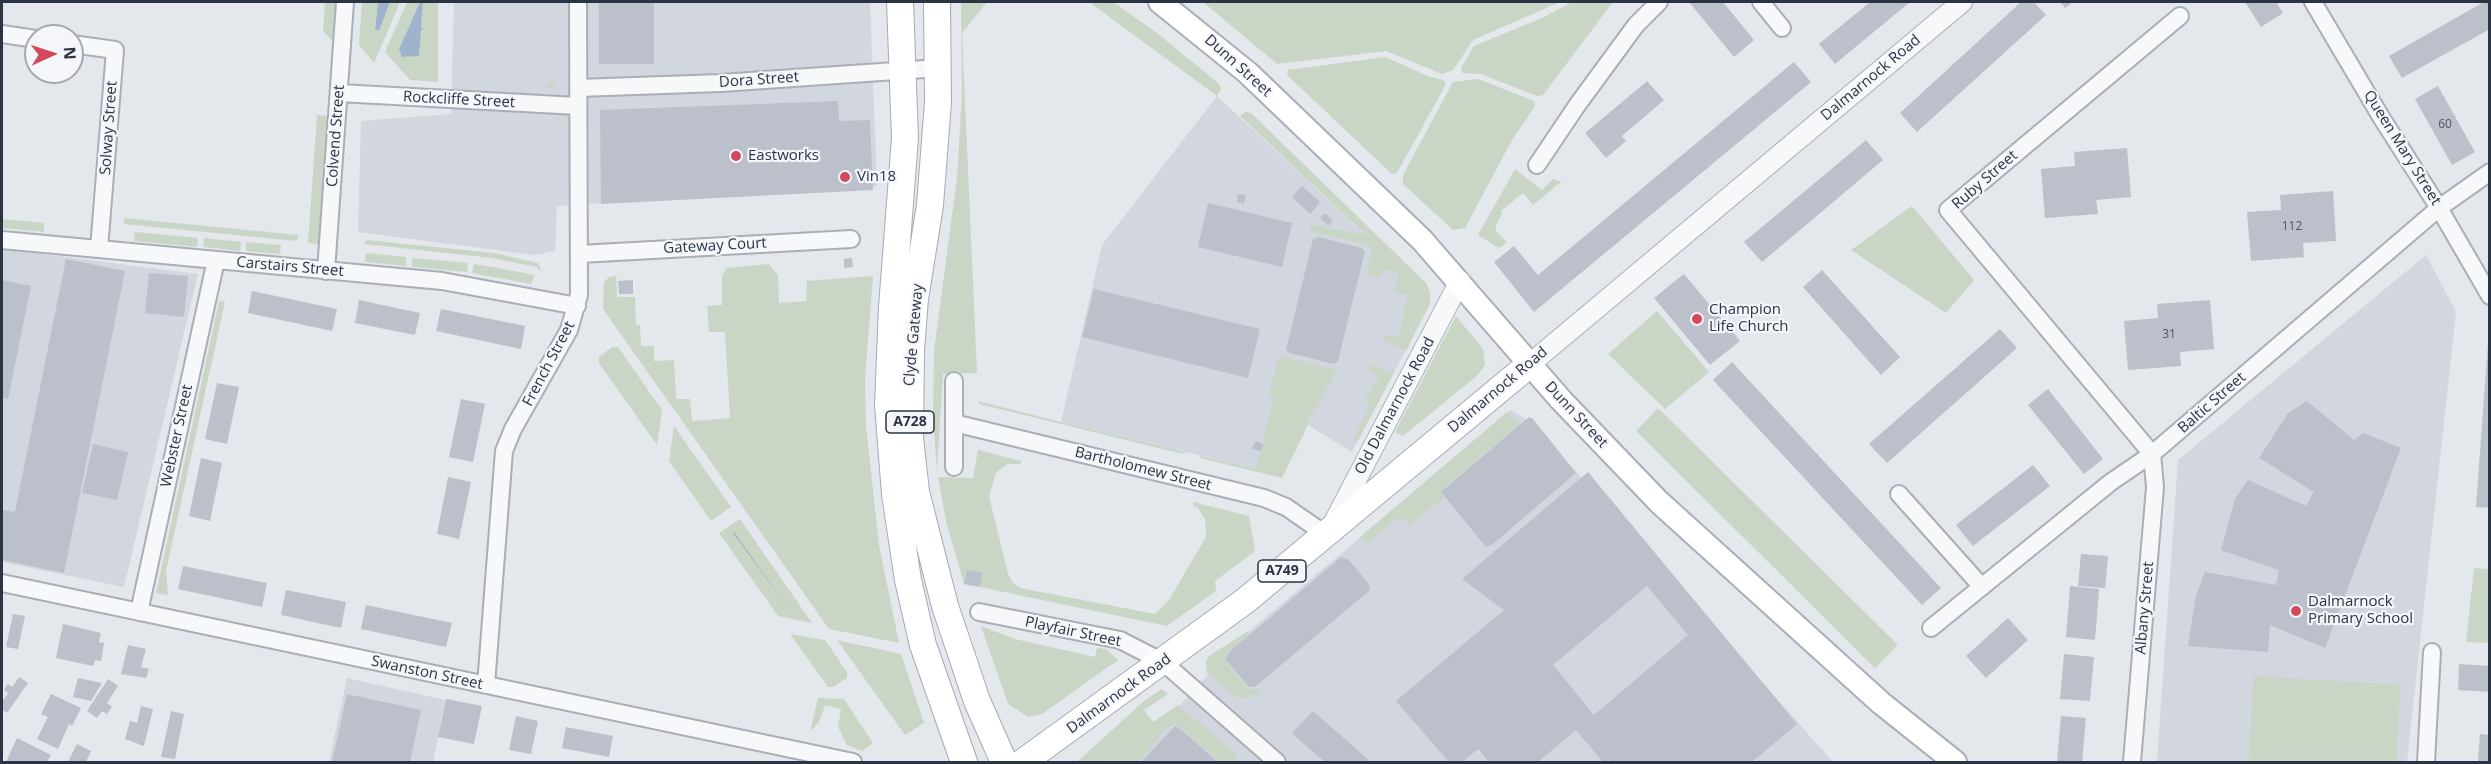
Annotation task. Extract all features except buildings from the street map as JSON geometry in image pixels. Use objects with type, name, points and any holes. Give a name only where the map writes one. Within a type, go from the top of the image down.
[{"type":"main road","name":"Clyde Gateway","points":[[900,2],[905,138],[892,306],[888,405],[895,494],[908,580],[923,645],[964,762]]},
{"type":"main road","name":"Clyde Gateway","points":[[937,2],[939,68],[930,205],[915,299],[911,350],[910,438],[916,492],[945,606],[977,701],[1004,762]]},
{"type":"main road","name":"Dunn Street","points":[[1160,2],[1248,73],[1422,240],[1530,364],[1621,463],[1687,529],[1881,703],[1955,762]]},
{"type":"main road","name":"Dalmarnock Road","points":[[1023,762],[1245,601],[1530,364]]},
{"type":"street","name":"Colvend Street","points":[[326,271],[345,2]]},
{"type":"street","name":"French Street","points":[[486,685],[504,450],[513,429],[569,330],[577,306],[580,254],[578,2]]},
{"type":"street","points":[[1537,165],[1623,42],[1659,2]]},
{"type":"street","points":[[1761,2],[1782,28]]},
{"type":"street","name":"Dalmarnock Road","points":[[1530,364],[1962,2]]},
{"type":"street","name":"Queen Mary Street","points":[[2313,2],[2490,296]]},
{"type":"street","name":"Ruby Street","points":[[2152,454],[1948,210],[2180,16]]},
{"type":"street","points":[[2,34],[24,37]]},
{"type":"street","name":"Solway Street","points":[[84,46],[115,51],[99,249]]},
{"type":"street","name":"Dora Street","points":[[578,88],[721,83],[939,68]]},
{"type":"street","name":"Rockcliffe Street","points":[[339,93],[578,106]]},
{"type":"street","name":"Baltic Street","points":[[1931,628],[2111,482],[2152,454],[2439,208],[2490,172]]},
{"type":"street","name":"Gateway Court","points":[[580,254],[851,239]]},
{"type":"street","name":"Carstairs Street","points":[[2,240],[442,281],[577,306]]},
{"type":"street","name":"Webster Street","points":[[139,612],[216,260]]},
{"type":"street","name":"Old Dalmarnock Road","points":[[1327,532],[1460,282]]},
{"type":"street","points":[[954,381],[954,467]]},
{"type":"street","name":"Bartholomew Street","points":[[954,423],[1264,498],[1286,507],[1327,532]]},
{"type":"street","name":"Albany Street","points":[[2132,762],[2155,487],[2152,454]]},
{"type":"street","points":[[1899,494],[1982,587]]},
{"type":"street","name":"Swanston Street","points":[[2,583],[853,762]]},
{"type":"street","name":"Playfair Street","points":[[979,612],[1119,640],[1163,662],[1277,762]]},
{"type":"street","points":[[2426,762],[2432,652]]},
{"type":"shaded area","points":[[454,2],[870,2],[877,186],[557,206],[555,251],[534,255],[358,232],[361,121],[451,114]]},
{"type":"shaded area","points":[[1217,96],[1367,236],[1429,306],[1352,452],[1306,424],[1256,469],[1061,422],[1102,245]]},
{"type":"shaded area","points":[[2,249],[198,274],[124,587],[2,562]]},
{"type":"shaded area","name":"Dalmarnock Primary School","points":[[2426,255],[2456,312],[2407,762],[2157,762],[2178,460]]},
{"type":"shaded area","points":[[1511,410],[1535,425],[1833,762],[1103,762],[1178,707],[1248,632]]},
{"type":"shaded area","points":[[347,678],[445,700],[433,762],[329,762]]},
{"type":"green space","points":[[325,2],[336,2],[333,42],[323,31]]},
{"type":"green space","points":[[362,2],[378,2],[375,28],[379,31],[390,2],[400,2],[374,63],[359,45]]},
{"type":"green space","points":[[407,2],[420,2],[399,49],[423,30],[421,27],[423,2],[438,2],[438,82],[410,80],[385,52]]},
{"type":"green space","points":[[961,2],[987,2],[962,33],[977,373],[943,374],[937,471],[933,417],[934,351],[957,178],[962,94]]},
{"type":"green space","points":[[1089,2],[1113,2],[1157,33],[1218,83],[1221,89],[1217,96]]},
{"type":"green space","points":[[1203,2],[1560,2],[1473,40],[1453,70],[1442,74],[1386,51],[1277,64]]},
{"type":"green space","points":[[1572,2],[1613,2],[1543,95],[1537,96],[1481,74],[1462,73],[1461,68],[1474,46],[1542,18]]},
{"type":"green space","points":[[1385,57],[1428,76],[1443,80],[1446,84],[1397,173],[1392,174],[1287,75],[1288,70]]},
{"type":"green space","points":[[1478,79],[1534,101],[1535,106],[1512,140],[1465,228],[1453,230],[1403,184],[1403,175],[1453,82]]},
{"type":"green space","points":[[444,81],[548,87],[548,82],[556,83],[551,88]]},
{"type":"green space","points":[[1245,112],[1251,113],[1426,283],[1430,292],[1430,303],[1406,351],[1383,339],[1384,334],[1398,338],[1408,295],[1394,291],[1399,273],[1383,269],[1380,278],[1366,275],[1372,246],[1310,231],[1311,225],[1366,235],[1240,116]]},
{"type":"green space","points":[[317,115],[328,116],[319,244],[308,243]]},
{"type":"green space","points":[[1515,169],[1542,190],[1553,179],[1561,182],[1533,205],[1523,193],[1501,211],[1496,231],[1507,242],[1499,248],[1478,235]]},
{"type":"green space","points":[[1912,206],[1974,280],[1946,313],[1851,250]]},
{"type":"green space","points":[[124,218],[298,235],[297,241],[124,224]]},
{"type":"green space","points":[[2,219],[44,223],[44,232],[2,228]]},
{"type":"green space","points":[[135,232],[198,238],[197,247],[134,241]]},
{"type":"green space","points":[[204,238],[241,242],[240,251],[203,247]]},
{"type":"green space","points":[[367,240],[494,253],[538,263],[542,272],[536,267],[492,258],[364,244]]},
{"type":"green space","points":[[246,242],[281,245],[280,254],[246,251]]},
{"type":"green space","points":[[366,253],[406,257],[406,266],[365,262]]},
{"type":"green space","points":[[412,258],[468,263],[467,272],[412,267]]},
{"type":"green space","points":[[474,264],[535,275],[531,284],[472,273]]},
{"type":"green space","points":[[769,264],[778,275],[779,303],[806,301],[807,281],[873,276],[865,379],[866,426],[879,545],[899,643],[829,629],[603,309],[604,282],[609,277],[616,276],[617,297],[635,297],[636,325],[640,325],[641,346],[654,346],[654,361],[674,360],[676,399],[690,399],[692,421],[730,418],[725,332],[709,332],[707,306],[722,305],[722,275],[727,268]]},
{"type":"green space","points":[[219,301],[225,302],[166,571],[168,595],[156,593]]},
{"type":"green space","points":[[1657,311],[1709,372],[1665,409],[1608,354]]},
{"type":"green space","points":[[1456,316],[1483,349],[1485,365],[1478,375],[1403,436],[1395,432]]},
{"type":"green space","points":[[612,347],[618,347],[662,410],[657,445],[599,363],[599,357]]},
{"type":"green space","points":[[1279,356],[1337,370],[1307,423],[1282,478],[1200,458],[1200,456],[1256,469],[1274,397],[1269,395]]},
{"type":"green space","points":[[1376,365],[1393,374],[1358,441],[1354,438],[1370,405],[1364,401],[1379,377],[1365,369]]},
{"type":"green space","points":[[978,401],[1185,452],[1183,454],[979,404]]},
{"type":"green space","points":[[1658,408],[1898,645],[1875,668],[1636,431]]},
{"type":"green space","points":[[1507,412],[1519,425],[1443,489],[1444,498],[1410,525],[1404,520],[1395,520],[1366,544],[1360,537]]},
{"type":"green space","points":[[674,426],[731,507],[711,521],[669,461]]},
{"type":"green space","points":[[978,450],[1021,461],[1021,464],[1007,464],[996,473],[989,496],[1008,574],[1013,583],[1020,588],[1155,614],[1169,600],[1206,537],[1205,519],[1198,508],[1193,506],[1193,502],[1249,516],[1255,551],[1215,581],[1216,591],[1167,626],[980,587],[983,574],[964,584],[946,521],[938,477],[973,478]]},
{"type":"green space","points":[[740,519],[812,623],[778,616],[719,533]]},
{"type":"green space","points":[[2474,568],[2489,569],[2489,643],[2466,642]]},
{"type":"green space","points":[[981,626],[1015,639],[1095,657],[1097,648],[1106,649],[1118,660],[1042,714],[1028,717],[1008,704]]},
{"type":"green space","points":[[1248,631],[1250,634],[1227,654],[1226,662],[1249,690],[1258,688],[1261,691],[1249,698],[1236,697],[1207,673],[1206,662],[1209,656]]},
{"type":"green space","points":[[790,634],[825,640],[847,672],[847,678],[833,687],[828,687]]},
{"type":"green space","points":[[837,640],[901,654],[924,723],[905,735]]},
{"type":"green space","points":[[2254,676],[2401,685],[2396,762],[2248,762]]},
{"type":"green space","points":[[1162,689],[1168,694],[1144,710],[1153,722],[1178,705],[1235,753],[1240,762],[1221,762],[1175,724],[1166,729],[1138,762],[1127,760],[1077,762],[1144,701]]},
{"type":"green space","points":[[818,698],[844,699],[873,743],[862,751],[847,745],[838,727],[841,709],[825,705],[819,722],[810,732]]},
{"type":"water","points":[[378,2],[390,2],[379,31],[375,29]]},
{"type":"water","points":[[420,2],[423,2],[421,27],[424,30],[421,30],[419,56],[402,57],[399,49]]},
{"type":"water","points":[[734,532],[790,611],[733,533]]},
{"type":"place","name":"Eastworks","points":[[736,156]]},
{"type":"place","name":"Vin18","points":[[845,177]]},
{"type":"place","name":"Champion Life Church","points":[[1697,319]]},
{"type":"place","name":"Dalmarnock Primary School","points":[[2296,611]]}]
